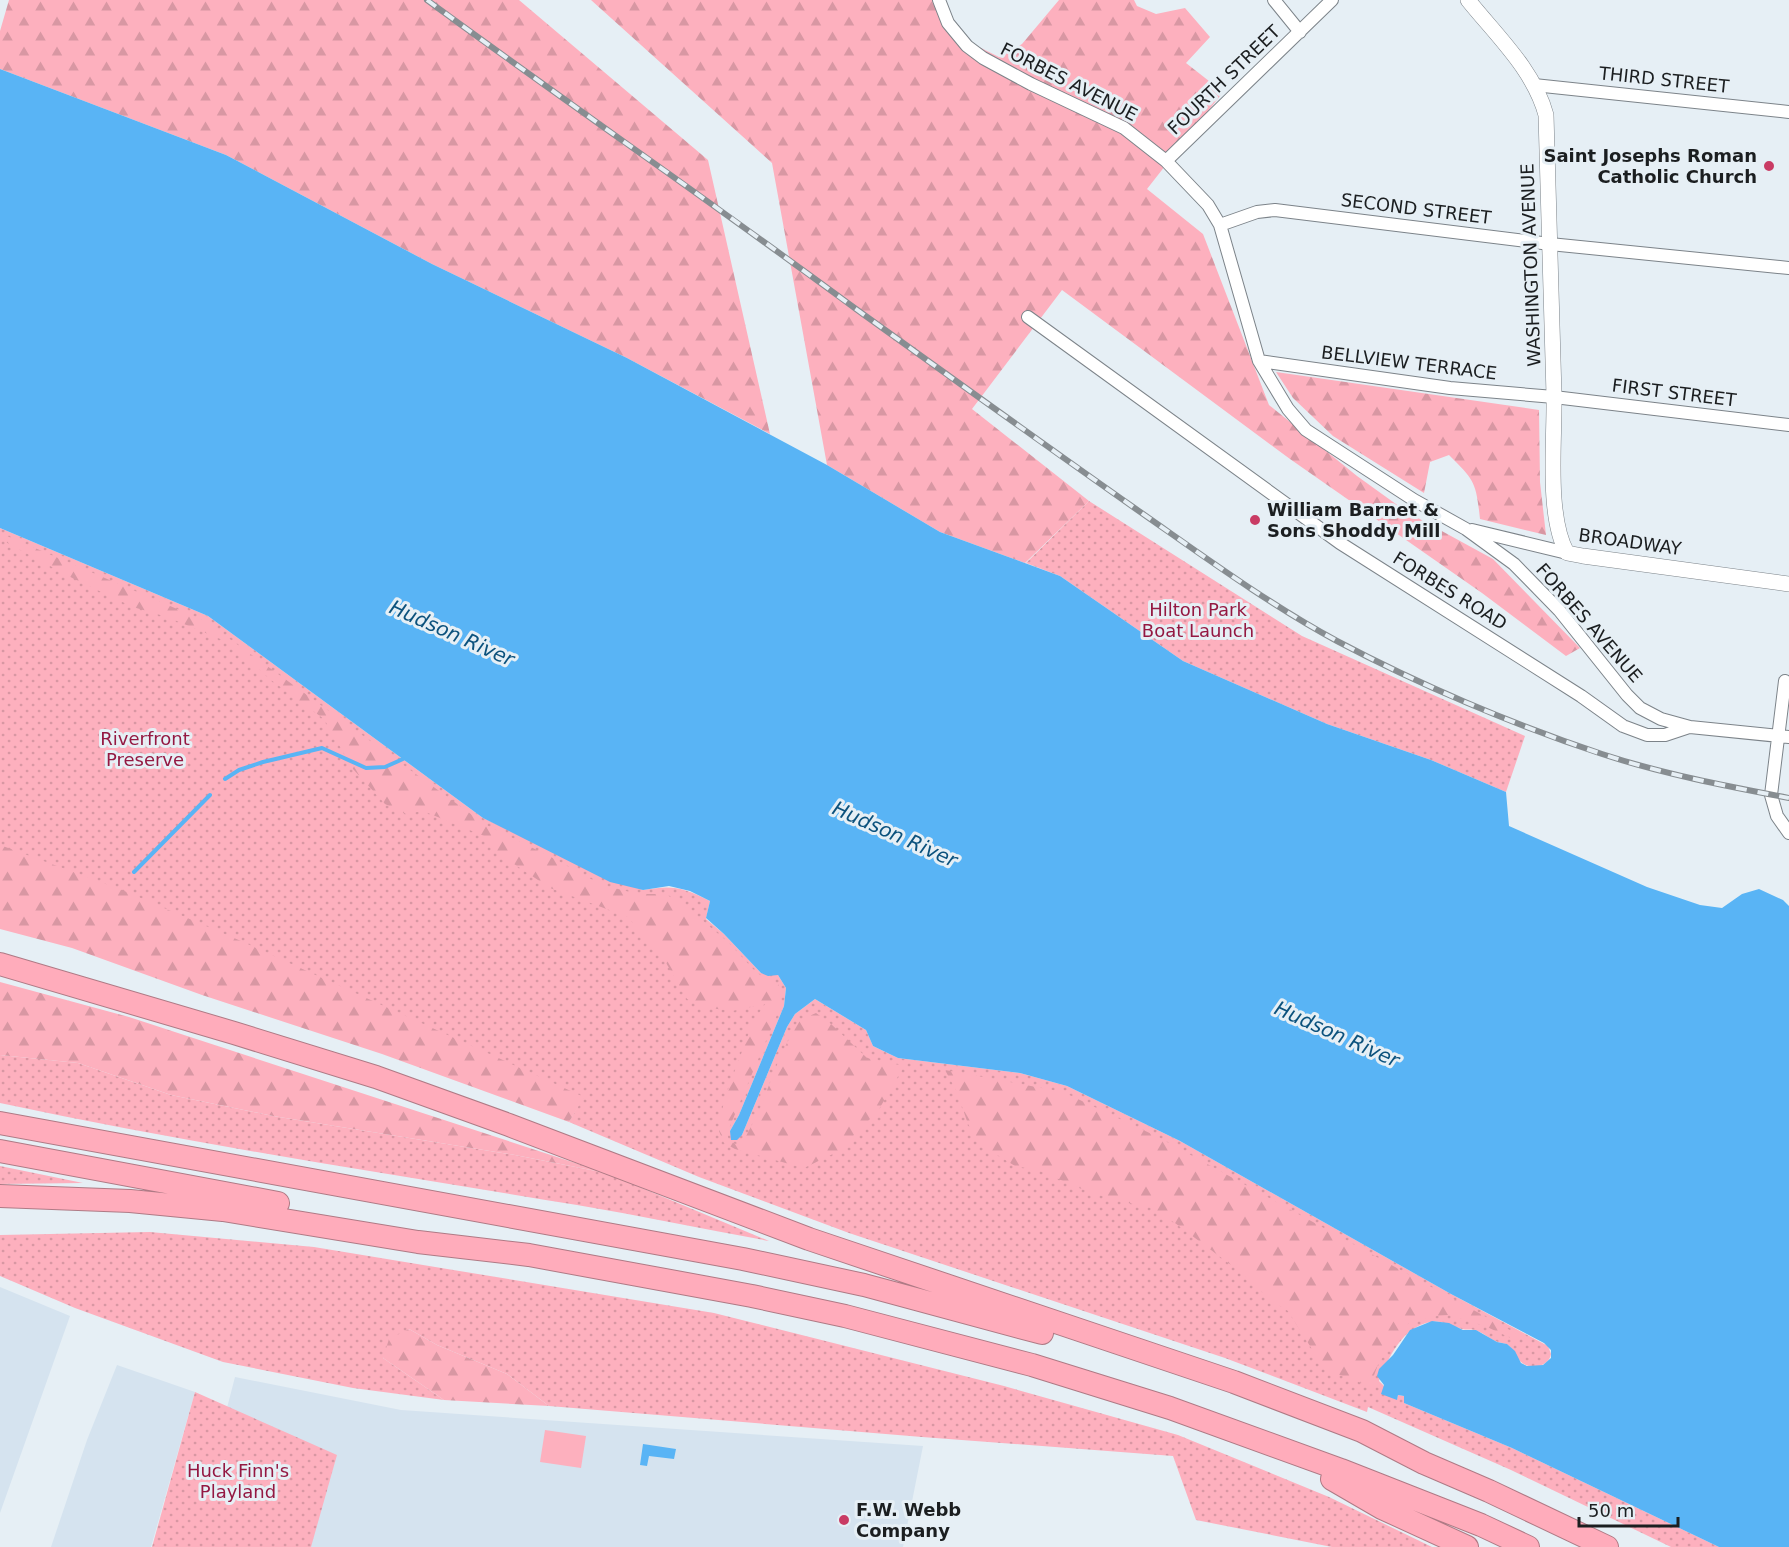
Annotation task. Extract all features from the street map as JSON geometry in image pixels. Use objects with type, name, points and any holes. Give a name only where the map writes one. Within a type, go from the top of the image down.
[{"type":"highway","points":[[0,957],[54,980]]},
{"type":"highway","points":[[0,964],[376,1077],[809,1239],[985,1300],[1163,1357],[1269,1395],[1362,1431],[1424,1463],[1607,1547]]},
{"type":"highway","points":[[0,1124],[656,1242],[864,1285],[1092,1348],[1226,1394],[1356,1443],[1424,1463]]},
{"type":"highway","points":[[0,1151],[418,1227],[529,1255]]},
{"type":"highway","points":[[3,1197],[89,1198],[175,1204],[272,1216],[418,1242],[529,1255],[752,1296],[891,1327],[1077,1378],[1266,1441],[1481,1525],[1528,1547]]},
{"type":"highway","points":[[1266,1441],[1382,1508],[1467,1547]]},
{"type":"street","name":"FORBES AVENUE","points":[[939,0],[948,23],[967,46],[983,58],[1031,84],[1124,128],[1166,161],[1208,205],[1220,225],[1259,361],[1288,410],[1306,430],[1414,500],[1467,529],[1514,564],[1559,610],[1640,708],[1661,719],[1690,727],[1784,737]]},
{"type":"street","points":[[1274,0],[1300,32]]},
{"type":"street","name":"FOURTH STREET","points":[[1166,161],[1332,0]]},
{"type":"street","name":"WASHINGTON AVENUE","points":[[1468,0],[1526,70],[1542,101],[1546,115],[1555,513],[1560,540],[1567,553]]},
{"type":"street","name":"THIRD STREET","points":[[1534,85],[1789,112]]},
{"type":"street","name":"SECOND STREET","points":[[1220,225],[1257,212],[1275,210],[1550,244],[1789,268]]},
{"type":"street","name":"FORBES ROAD","points":[[1028,317],[1340,543],[1581,696],[1623,726],[1647,735],[1665,735],[1690,727]]},
{"type":"street","name":"BELLVIEW TERRACE","points":[[1259,361],[1450,388],[1554,397]]},
{"type":"street","name":"FIRST STREET","points":[[1554,397],[1789,425]]},
{"type":"street","name":"BROADWAY","points":[[1467,529],[1595,558],[1789,584]]},
{"type":"street","points":[[1785,681],[1784,737],[1771,795],[1777,816],[1789,832]]},
{"type":"shaded area","points":[[0,1287],[70,1316],[0,1513]]},
{"type":"shaded area","points":[[117,1365],[195,1392],[151,1547],[51,1547],[87,1440]]},
{"type":"shaded area","points":[[235,1377],[401,1410],[923,1446],[903,1547],[191,1547]]},
{"type":"green space","points":[[9,0],[519,0],[708,160],[770,434],[627,358],[432,264],[226,155],[0,69],[0,31]]},
{"type":"green space","points":[[591,0],[938,0],[942,9],[973,44],[999,57],[1022,44],[1059,0],[1134,0],[1137,6],[1156,14],[1185,8],[1210,37],[1186,63],[1223,92],[1147,189],[1203,234],[1269,405],[1357,476],[1407,512],[1493,559],[1580,648],[1566,656],[1482,593],[1290,459],[1062,290],[972,409],[1089,501],[1025,563],[940,532],[827,465],[772,163]]},
{"type":"green space","points":[[1276,372],[1539,410],[1540,482],[1546,535],[1480,519],[1473,483],[1449,455],[1430,462],[1424,493],[1333,436],[1293,398]]},
{"type":"green space","name":"Hilton Park Boat Launch","points":[[1089,501],[1302,636],[1525,736],[1506,792],[1431,760],[1327,724],[1183,661],[1060,576],[1026,563]]},
{"type":"green space","name":"Riverfront Preserve","points":[[0,528],[208,616],[483,818],[643,890],[677,888],[710,901],[706,919],[724,934],[761,973],[778,975],[786,988],[784,1006],[739,1115],[730,1131],[742,1135],[787,1027],[795,1014],[815,999],[866,1030],[873,1046],[898,1058],[1020,1073],[1067,1086],[1180,1141],[1548,1346],[1551,1354],[1548,1361],[1542,1365],[1530,1366],[1523,1364],[1508,1345],[1495,1341],[1478,1331],[1431,1322],[1421,1325],[1405,1336],[1392,1353],[1379,1381],[1397,1399],[1398,1395],[1404,1396],[1404,1403],[1512,1448],[1719,1547],[1671,1547],[1511,1470],[1368,1407],[1367,1412],[1225,1358],[849,1233],[699,1177],[569,1122],[579,1104],[0,854]]},
{"type":"green space","points":[[0,533],[205,621],[486,825],[602,885],[638,894],[666,894],[696,915],[728,942],[756,972],[778,984],[782,993],[779,1010],[727,1133],[729,1141],[742,1144],[798,1021],[816,1013],[867,1058],[904,1066],[878,1111],[837,1152],[804,1168],[735,1149],[724,1143],[719,1131],[719,1120],[729,1086],[753,1022],[765,1004],[732,1011],[703,1007],[687,999],[665,961],[628,917],[550,888],[496,852],[484,836],[423,811],[406,814],[385,804],[353,769],[324,719],[271,680],[230,643],[167,617],[133,607],[76,580],[0,539]]},
{"type":"green space","points":[[0,845],[122,890],[241,941],[584,1097],[569,1122],[382,1054],[202,995],[72,948],[0,929]]},
{"type":"green space","points":[[0,982],[129,1017],[606,1173],[515,1155],[273,1116],[171,1095],[78,1063],[0,1055]]},
{"type":"green space","points":[[0,1055],[78,1063],[171,1095],[273,1116],[515,1155],[606,1173],[769,1241],[577,1205],[216,1145],[0,1103]]},
{"type":"green space","points":[[945,1070],[1063,1092],[1158,1137],[1519,1335],[1517,1341],[1485,1326],[1449,1315],[1437,1316],[1409,1323],[1379,1362],[1373,1378],[1375,1388],[1332,1372],[1315,1354],[1288,1311],[1269,1299],[1243,1274],[1175,1223],[1149,1207],[1118,1201],[1079,1188],[1038,1170],[1015,1166],[981,1145],[968,1124],[957,1092]]},
{"type":"green space","points":[[0,1166],[83,1183],[0,1184]]},
{"type":"green space","points":[[150,1232],[314,1247],[714,1313],[1004,1386],[1178,1435],[1329,1497],[1432,1547],[1332,1547],[1196,1520],[1173,1456],[549,1406],[507,1374],[437,1345],[409,1329],[383,1358],[444,1400],[353,1388],[223,1362],[75,1308],[0,1276],[0,1235]]},
{"type":"green space","points":[[409,1329],[437,1345],[507,1374],[549,1406],[444,1400],[383,1358],[389,1339]]},
{"type":"green space","name":"Huck Finn's Playland","points":[[195,1392],[337,1455],[311,1547],[152,1547]]},
{"type":"green space","points":[[545,1430],[586,1436],[581,1468],[540,1462]]},
{"type":"water","name":"Hudson River","points":[[0,69],[226,155],[432,264],[627,358],[827,465],[940,532],[1060,576],[1183,661],[1327,724],[1431,760],[1506,792],[1509,826],[1647,887],[1700,905],[1722,908],[1742,894],[1759,889],[1783,900],[1789,906],[1789,1547],[1719,1547],[1512,1448],[1404,1403],[1404,1396],[1398,1395],[1397,1400],[1381,1394],[1384,1385],[1377,1376],[1379,1369],[1393,1355],[1410,1330],[1432,1321],[1449,1323],[1463,1330],[1476,1330],[1497,1342],[1507,1344],[1515,1351],[1521,1363],[1527,1366],[1543,1365],[1551,1358],[1551,1350],[1544,1343],[1451,1294],[1180,1141],[1067,1086],[1020,1073],[898,1058],[873,1046],[866,1030],[815,999],[795,1014],[787,1027],[742,1135],[737,1140],[731,1140],[730,1131],[739,1115],[784,1006],[786,988],[778,975],[768,976],[761,973],[706,918],[710,901],[690,891],[669,886],[643,890],[610,882],[483,818],[208,616],[0,528]]},
{"type":"water","points":[[643,1444],[676,1449],[674,1459],[649,1456],[647,1466],[640,1465]]},
{"type":"waterway","points":[[225,779],[239,770],[263,762],[322,748],[366,768],[385,767],[403,759]]},
{"type":"waterway","points":[[134,872],[210,795]]},
{"type":"railway","points":[[427,0],[1066,459],[1285,611],[1337,641],[1433,688],[1569,743],[1671,774],[1789,798]]},
{"type":"place","name":"Saint Josephs Roman Catholic Church","points":[[1769,166]]},
{"type":"place","name":"William Barnet & Sons Shoddy Mill","points":[[1255,520]]},
{"type":"place","name":"F.W. Webb Company","points":[[844,1520]]}]
